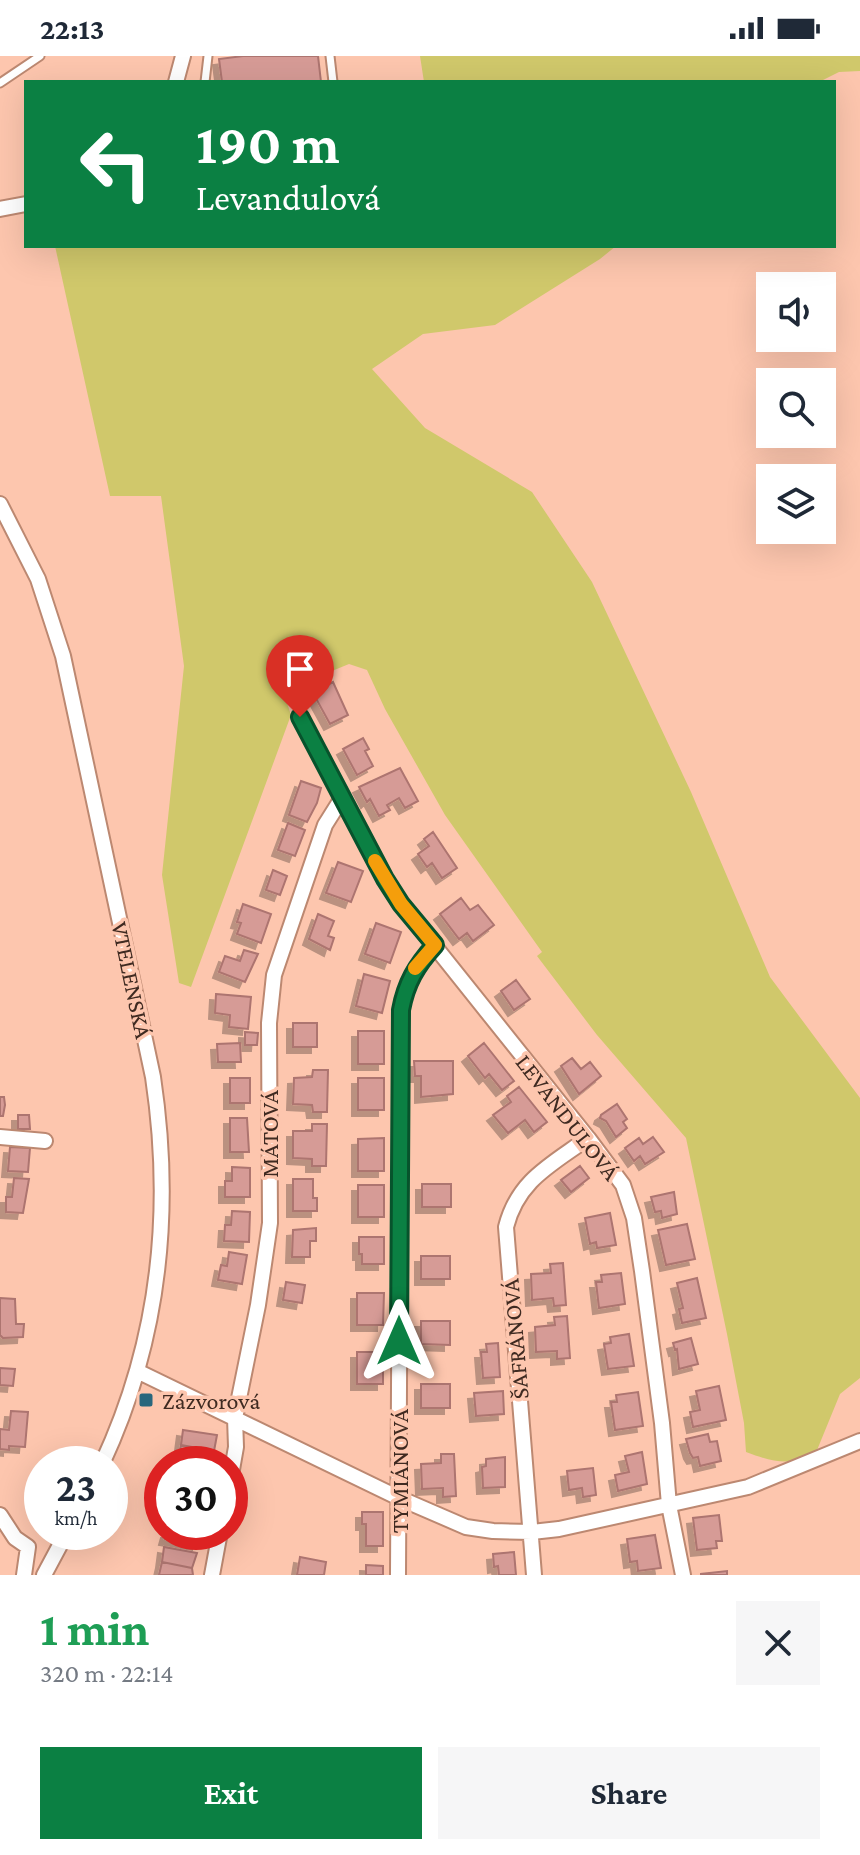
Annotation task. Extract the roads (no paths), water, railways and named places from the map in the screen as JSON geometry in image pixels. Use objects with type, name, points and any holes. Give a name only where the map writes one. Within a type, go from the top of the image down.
[{"type":"street","points":[[177,80],[183,56]]},
{"type":"street","points":[[0,209],[24,204]]},
{"type":"street","name":"VTELENSKÁ","points":[[0,504],[38,579],[63,656],[153,1077],[162,1164],[161,1244],[152,1309],[137,1371],[109,1446]]},
{"type":"street","name":"LEVANDULOVÁ","points":[[300,717],[401,904],[623,1185],[634,1218],[662,1423],[669,1505],[683,1575]]},
{"type":"street","name":"MÁTOVÁ","points":[[236,1446],[235,1418],[258,1305],[270,1223],[269,1023],[274,975],[325,825],[342,798]]},
{"type":"street","name":"TYMIÁNOVÁ","points":[[398,1575],[401,1010],[405,987],[416,965],[435,945]]},
{"type":"street","points":[[0,1137],[45,1141]]},
{"type":"street","name":"ŠAFRÁNOVÁ","points":[[534,1575],[506,1227],[512,1205],[522,1190],[588,1138]]},
{"type":"street","points":[[137,1371],[399,1498],[466,1527],[493,1531],[559,1529],[748,1487],[860,1441]]},
{"type":"street","points":[[0,1515],[11,1533],[28,1547],[24,1575]]},
{"type":"street","points":[[44,1575],[57,1550]]},
{"type":"street","points":[[212,1575],[217,1550]]},
{"type":"lane","points":[[0,83],[40,56]]},
{"type":"lane","points":[[205,80],[208,56]]},
{"type":"lane","points":[[330,56],[333,80]]},
{"type":"place","name":"Zázvorová","points":[[146,1400]]}]
